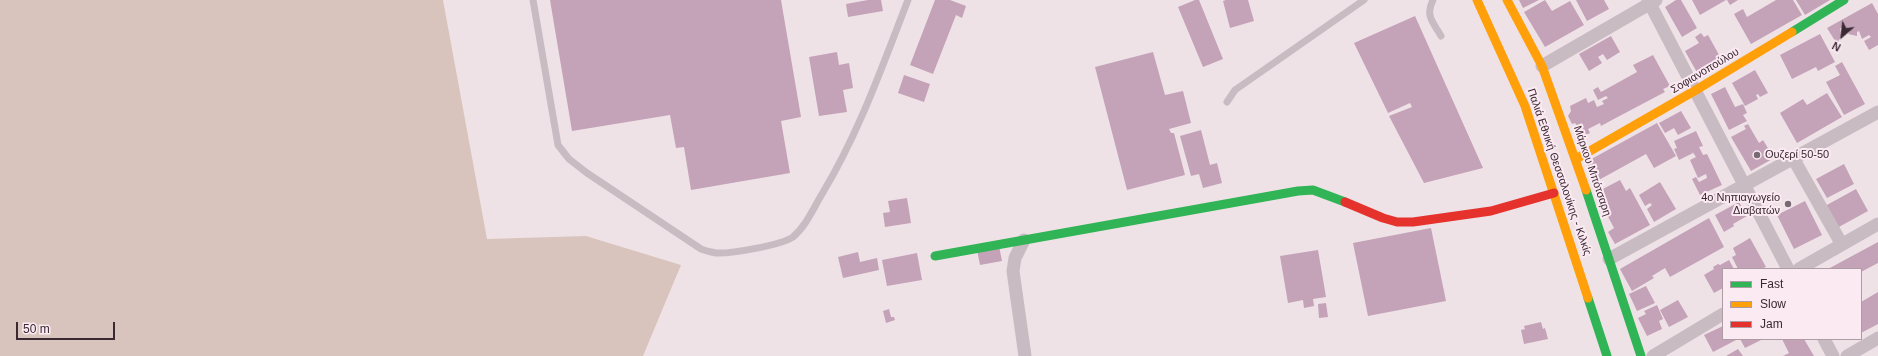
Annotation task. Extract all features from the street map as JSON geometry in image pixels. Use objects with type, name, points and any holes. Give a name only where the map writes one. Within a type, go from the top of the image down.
[{"type":"street","name":"Παλιά Εθνική Θεσσαλονίκης - Κιλκίς","points":[[1477,0],[1518,90],[1554,193],[1607,356]]},
{"type":"street","name":"Μάρκου Μπότσαρη","points":[[1507,0],[1542,66],[1576,159],[1641,356]]},
{"type":"street","name":"Σοφιανοπούλου","points":[[1576,159],[1696,90],[1844,0]]},
{"type":"street","points":[[1542,66],[1651,1],[1744,186],[1787,268]]},
{"type":"street","points":[[1609,259],[1878,112]]},
{"type":"street","points":[[1793,158],[1841,243]]},
{"type":"street","points":[[935,256],[1298,191],[1313,190],[1383,218],[1397,222],[1413,222],[1492,211],[1554,193]]},
{"type":"street","points":[[1801,268],[1841,243],[1878,224]]},
{"type":"street","points":[[1024,240],[1016,258],[1013,270],[1025,356]]},
{"type":"street","points":[[1653,356],[1722,315]]},
{"type":"street","points":[[1847,356],[1878,338]]},
{"type":"street","points":[[1825,340],[1833,356]]},
{"type":"lane","points":[[533,0],[558,145],[569,159],[587,173],[701,249],[716,253],[736,252],[780,243],[791,238],[802,228],[840,164],[866,110],[908,0]]},
{"type":"lane","points":[[1227,102],[1236,90],[1364,0]]},
{"type":"lane","points":[[1433,0],[1429,8],[1429,14],[1441,36]]},
{"type":"shaded area","points":[[0,0],[443,0],[487,239],[586,236],[681,265],[643,356],[0,356]]},
{"type":"building","points":[[550,0],[781,0],[801,117],[781,121],[790,173],[691,190],[684,147],[676,148],[670,115],[572,131]]},
{"type":"building","points":[[868,0],[881,0],[883,11],[848,17],[846,4]]},
{"type":"building","points":[[935,0],[950,0],[966,6],[962,18],[956,15],[933,74],[910,65]]},
{"type":"building","points":[[1195,0],[1199,0],[1223,59],[1203,67],[1178,7]]},
{"type":"building","points":[[1248,0],[1254,21],[1230,28],[1223,1]]},
{"type":"building","points":[[1519,0],[1539,0],[1523,8]]},
{"type":"building","points":[[1545,0],[1552,11],[1570,1],[1584,25],[1545,47],[1524,12]]},
{"type":"building","points":[[1576,0],[1604,0],[1609,9],[1587,21]]},
{"type":"building","points":[[1676,0],[1681,0],[1697,28],[1682,37],[1665,7]]},
{"type":"building","points":[[1692,0],[1726,0],[1700,15]]},
{"type":"building","points":[[1727,0],[1738,0],[1730,5]]},
{"type":"building","points":[[1776,0],[1793,0],[1802,15],[1751,44],[1734,14],[1743,9],[1747,17]]},
{"type":"building","points":[[1796,0],[1830,0],[1805,15]]},
{"type":"building","points":[[1872,3],[1878,14],[1878,45],[1869,50],[1864,41],[1871,37],[1869,35],[1862,39],[1859,31],[1857,32],[1857,36],[1848,34],[1850,31],[1840,28],[1841,36],[1837,44],[1827,28]]},
{"type":"building","points":[[1415,16],[1483,168],[1424,183],[1389,116],[1412,107],[1410,103],[1388,113],[1354,43]]},
{"type":"building","points":[[1701,33],[1704,37],[1708,35],[1723,62],[1716,65],[1718,68],[1699,76],[1685,51],[1699,43],[1695,37]]},
{"type":"building","points":[[1820,34],[1835,62],[1818,71],[1816,67],[1792,79],[1780,55]]},
{"type":"building","points":[[1611,36],[1620,52],[1607,60],[1603,54],[1598,57],[1602,63],[1589,71],[1579,54]]},
{"type":"building","points":[[837,52],[839,65],[849,63],[853,88],[843,90],[847,112],[819,116],[809,57]]},
{"type":"building","points":[[1153,52],[1165,95],[1183,91],[1191,123],[1169,129],[1171,133],[1174,133],[1185,175],[1127,190],[1095,67]]},
{"type":"building","points":[[1653,55],[1670,86],[1663,89],[1665,92],[1601,126],[1600,123],[1588,129],[1590,133],[1579,138],[1574,128],[1577,126],[1575,123],[1572,124],[1568,116],[1571,111],[1570,106],[1586,98],[1588,103],[1594,100],[1597,107],[1604,104],[1602,101],[1608,98],[1606,96],[1598,100],[1593,90],[1598,87],[1601,92],[1637,72],[1633,65]]},
{"type":"building","points":[[1842,62],[1865,104],[1844,115],[1826,82],[1840,75],[1835,66]]},
{"type":"building","points":[[1755,70],[1768,93],[1760,97],[1758,94],[1756,95],[1758,99],[1745,106],[1732,83]]},
{"type":"building","points":[[904,75],[930,84],[924,102],[898,93]]},
{"type":"building","points":[[1725,87],[1735,107],[1743,104],[1747,113],[1743,115],[1747,121],[1729,130],[1711,94]]},
{"type":"building","points":[[1827,93],[1842,117],[1797,143],[1780,113],[1803,99],[1807,105]]},
{"type":"building","points":[[1681,111],[1691,128],[1678,135],[1674,128],[1665,133],[1659,123]]},
{"type":"building","points":[[1657,123],[1676,156],[1654,168],[1646,154],[1597,181],[1586,162]]},
{"type":"building","points":[[1748,124],[1759,143],[1763,140],[1774,158],[1751,171],[1731,137],[1746,129],[1744,126]]},
{"type":"building","points":[[1201,130],[1210,165],[1217,163],[1222,183],[1203,188],[1199,174],[1191,176],[1180,136]]},
{"type":"building","points":[[1696,131],[1703,146],[1699,147],[1703,155],[1707,154],[1722,185],[1700,195],[1692,179],[1696,177],[1699,182],[1707,178],[1706,174],[1698,178],[1690,160],[1696,157],[1692,151],[1693,153],[1679,160],[1674,149],[1677,148],[1674,141]]},
{"type":"building","points":[[1844,164],[1854,184],[1827,198],[1816,179]]},
{"type":"building","points":[[1620,180],[1626,191],[1630,188],[1650,225],[1615,244],[1608,232],[1614,228],[1597,196],[1600,194],[1599,191]]},
{"type":"building","points":[[1660,182],[1676,209],[1654,222],[1647,209],[1652,205],[1650,203],[1645,206],[1639,195]]},
{"type":"building","points":[[1856,189],[1868,211],[1837,228],[1825,206]]},
{"type":"building","points":[[907,198],[911,223],[885,227],[883,213],[890,212],[888,201]]},
{"type":"building","points":[[1805,201],[1822,235],[1794,249],[1777,215]]},
{"type":"building","points":[[1739,202],[1747,216],[1733,224],[1734,226],[1724,232],[1715,215]]},
{"type":"building","points":[[1709,218],[1724,247],[1670,277],[1665,268],[1652,276],[1654,278],[1632,291],[1620,269]]},
{"type":"building","points":[[1431,228],[1446,301],[1368,316],[1353,243]]},
{"type":"building","points":[[1750,238],[1766,267],[1738,268],[1732,257],[1736,255],[1733,248]]},
{"type":"building","points":[[1878,242],[1878,263],[1862,271],[1862,268],[1830,268]]},
{"type":"building","points":[[999,246],[1002,261],[980,265],[977,250]]},
{"type":"building","points":[[1318,250],[1326,297],[1313,299],[1314,306],[1304,308],[1303,300],[1288,303],[1280,256]]},
{"type":"building","points":[[858,252],[860,262],[877,258],[879,270],[843,278],[838,257]]},
{"type":"building","points":[[917,253],[922,280],[887,286],[882,260]]},
{"type":"building","points":[[1729,260],[1733,268],[1722,268],[1722,289],[1714,293],[1704,275],[1714,269],[1713,267],[1718,264],[1720,265]]},
{"type":"building","points":[[1646,286],[1655,303],[1637,311],[1629,294]]},
{"type":"building","points":[[1878,292],[1878,324],[1862,332],[1862,301]]},
{"type":"building","points":[[1678,300],[1688,317],[1669,327],[1660,310]]},
{"type":"building","points":[[1326,303],[1328,317],[1319,318],[1318,304]]},
{"type":"building","points":[[1657,305],[1663,319],[1659,321],[1662,329],[1647,336],[1638,318],[1646,314],[1644,311]]},
{"type":"building","points":[[889,309],[891,317],[894,317],[895,320],[886,323],[883,311]]},
{"type":"building","points":[[1541,322],[1543,329],[1545,328],[1548,339],[1524,344],[1521,330],[1525,329],[1524,326]]},
{"type":"building","points":[[1722,326],[1722,340],[1736,340],[1713,352],[1704,335]]},
{"type":"building","points":[[1741,340],[1761,340],[1745,348]]},
{"type":"building","points":[[1782,340],[1805,340],[1814,356],[1783,356],[1789,353]]},
{"type":"building","points":[[1738,349],[1743,356],[1726,356]]},
{"type":"traffic: fast","points":[[1792,32],[1844,0]]},
{"type":"traffic: fast","points":[[935,256],[1298,191],[1313,190],[1345,202]]},
{"type":"traffic: fast","points":[[1586,190],[1641,356]]},
{"type":"traffic: fast","points":[[1588,298],[1607,356]]},
{"type":"traffic: slow","points":[[1477,0],[1525,106],[1588,298]]},
{"type":"traffic: slow","points":[[1507,0],[1542,66],[1586,190]]},
{"type":"traffic: slow","points":[[1576,159],[1696,90],[1792,32]]},
{"type":"traffic: jam","points":[[1345,202],[1383,218],[1397,222],[1413,222],[1491,211],[1554,193]]},
{"type":"place","name":"Ουζερί 50-50","points":[[1757,155]]},
{"type":"place","name":"4ο Νηπιαγωγείο Διαβατών","points":[[1788,204]]}]
